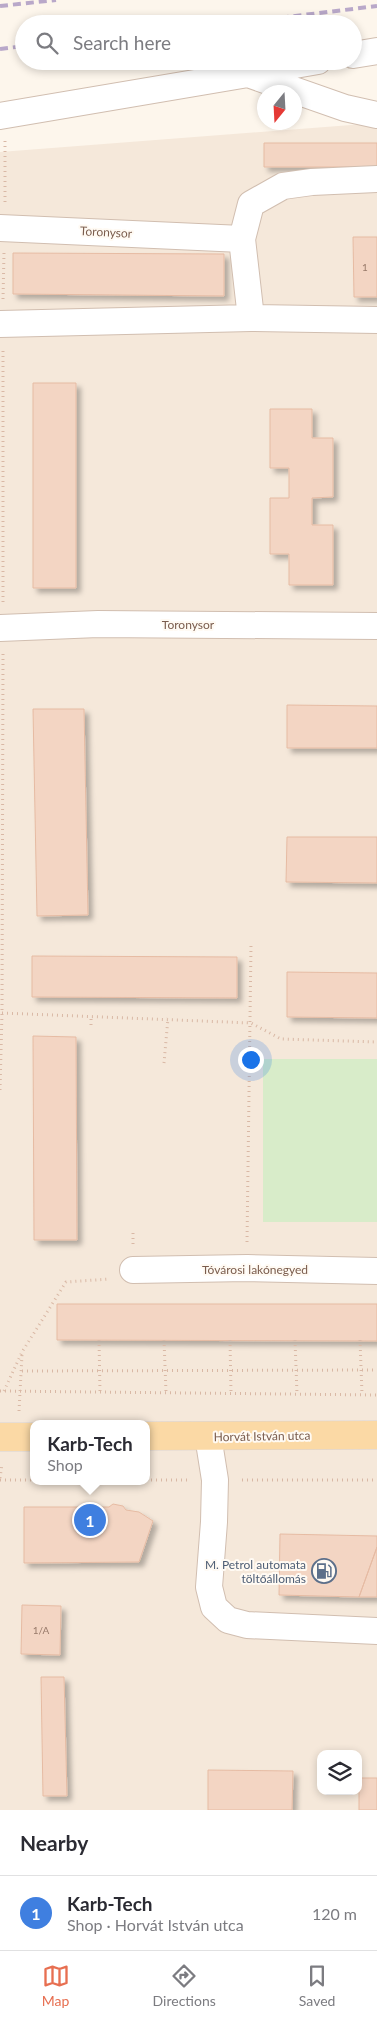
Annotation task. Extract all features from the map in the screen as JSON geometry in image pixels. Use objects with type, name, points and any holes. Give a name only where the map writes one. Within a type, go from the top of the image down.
[{"type":"main road","name":"Horvát István utca","points":[[150,1436],[377,1435]]},
{"type":"main road","points":[[0,1437],[30,1436]]},
{"type":"street","points":[[362,54],[377,51]]},
{"type":"street","points":[[0,116],[270,70]]},
{"type":"street","points":[[248,74],[345,108],[377,115]]},
{"type":"street","points":[[251,318],[242,239],[251,204],[283,186],[312,182],[377,179]]},
{"type":"street","name":"Toronysor","points":[[0,228],[242,239]]},
{"type":"street","points":[[1,324],[251,318],[377,320]]},
{"type":"street","name":"Toronysor","points":[[2,627],[98,624],[377,626]]},
{"type":"street","name":"Tóvárosi lakónegyed","points":[[123,1274],[247,1268],[377,1271]]},
{"type":"street","points":[[208,1436],[215,1480],[209,1587],[214,1607],[228,1620],[246,1625],[377,1631]]},
{"type":"path","points":[[1,324],[2,627]]},
{"type":"path","points":[[0,1090],[3,654]]},
{"type":"path","points":[[247,1268],[251,944]]},
{"type":"path","points":[[2,1013],[168,1018],[251,1023],[281,1039],[377,1042]]},
{"type":"path","points":[[91,1024],[92,1017]]},
{"type":"path","points":[[164,1063],[168,1018]]},
{"type":"path","points":[[123,1274],[66,1282],[22,1352],[2,1391],[377,1395]]},
{"type":"path","points":[[99,1340],[100,1392]]},
{"type":"path","points":[[164,1340],[166,1392]]},
{"type":"path","points":[[230,1340],[231,1393]]},
{"type":"path","points":[[295,1340],[297,1394]]},
{"type":"path","points":[[360,1340],[362,1394]]},
{"type":"path","points":[[21,1391],[22,1352]]},
{"type":"path","points":[[22,1371],[377,1370]]},
{"type":"path","points":[[0,1480],[30,1480]]},
{"type":"path","points":[[150,1480],[377,1480]]},
{"type":"shaded area","points":[[377,123],[377,1810],[0,1810],[0,152]]},
{"type":"green space","points":[[263,1059],[377,1059],[377,1222],[263,1222]]},
{"type":"building","points":[[264,143],[377,143],[377,167],[264,167]]},
{"type":"building","points":[[353,237],[377,237],[377,297],[354,297]]},
{"type":"building","points":[[13,253],[224,254],[224,296],[13,294]]},
{"type":"building","points":[[33,383],[76,383],[76,588],[33,588]]},
{"type":"building","points":[[270,409],[312,409],[312,438],[333,438],[333,497],[312,498],[312,525],[333,525],[333,585],[289,585],[289,554],[270,554],[270,498],[289,498],[289,468],[270,468]]},
{"type":"building","points":[[287,705],[377,706],[377,748],[287,748]]},
{"type":"building","points":[[33,709],[84,709],[88,915],[37,916]]},
{"type":"building","points":[[287,837],[377,837],[377,883],[286,882]]},
{"type":"building","points":[[32,956],[237,957],[237,998],[32,997]]},
{"type":"building","points":[[287,972],[377,973],[377,1018],[287,1017]]},
{"type":"building","points":[[33,1036],[76,1037],[77,1240],[34,1240]]},
{"type":"building","points":[[57,1304],[377,1304],[377,1341],[57,1340]]},
{"type":"building","points":[[113,1504],[123,1506],[126,1510],[139,1512],[153,1521],[139,1562],[24,1563],[24,1507],[109,1507]]},
{"type":"building","name":"M. Petrol automata töltőállomás","points":[[280,1534],[377,1536],[377,1547],[359,1597],[279,1595]]},
{"type":"building","points":[[377,1547],[377,1597],[359,1597]]},
{"type":"building","points":[[22,1605],[61,1606],[60,1655],[21,1654]]},
{"type":"building","points":[[41,1677],[64,1677],[67,1796],[43,1796]]},
{"type":"building","points":[[208,1770],[293,1771],[292,1810],[208,1810]]},
{"type":"building","points":[[362,1778],[377,1778],[377,1810],[359,1810],[359,1795],[362,1795]]},
{"type":"railway","points":[[0,6],[56,0]]},
{"type":"railway","points":[[303,15],[377,6]]},
{"type":"railway","points":[[0,49],[15,47]]},
{"type":"place","name":"Karb-Tech","points":[[90,1520]]},
{"type":"place","name":"M. Petrol automata töltőállomás","points":[[324,1571]]}]
